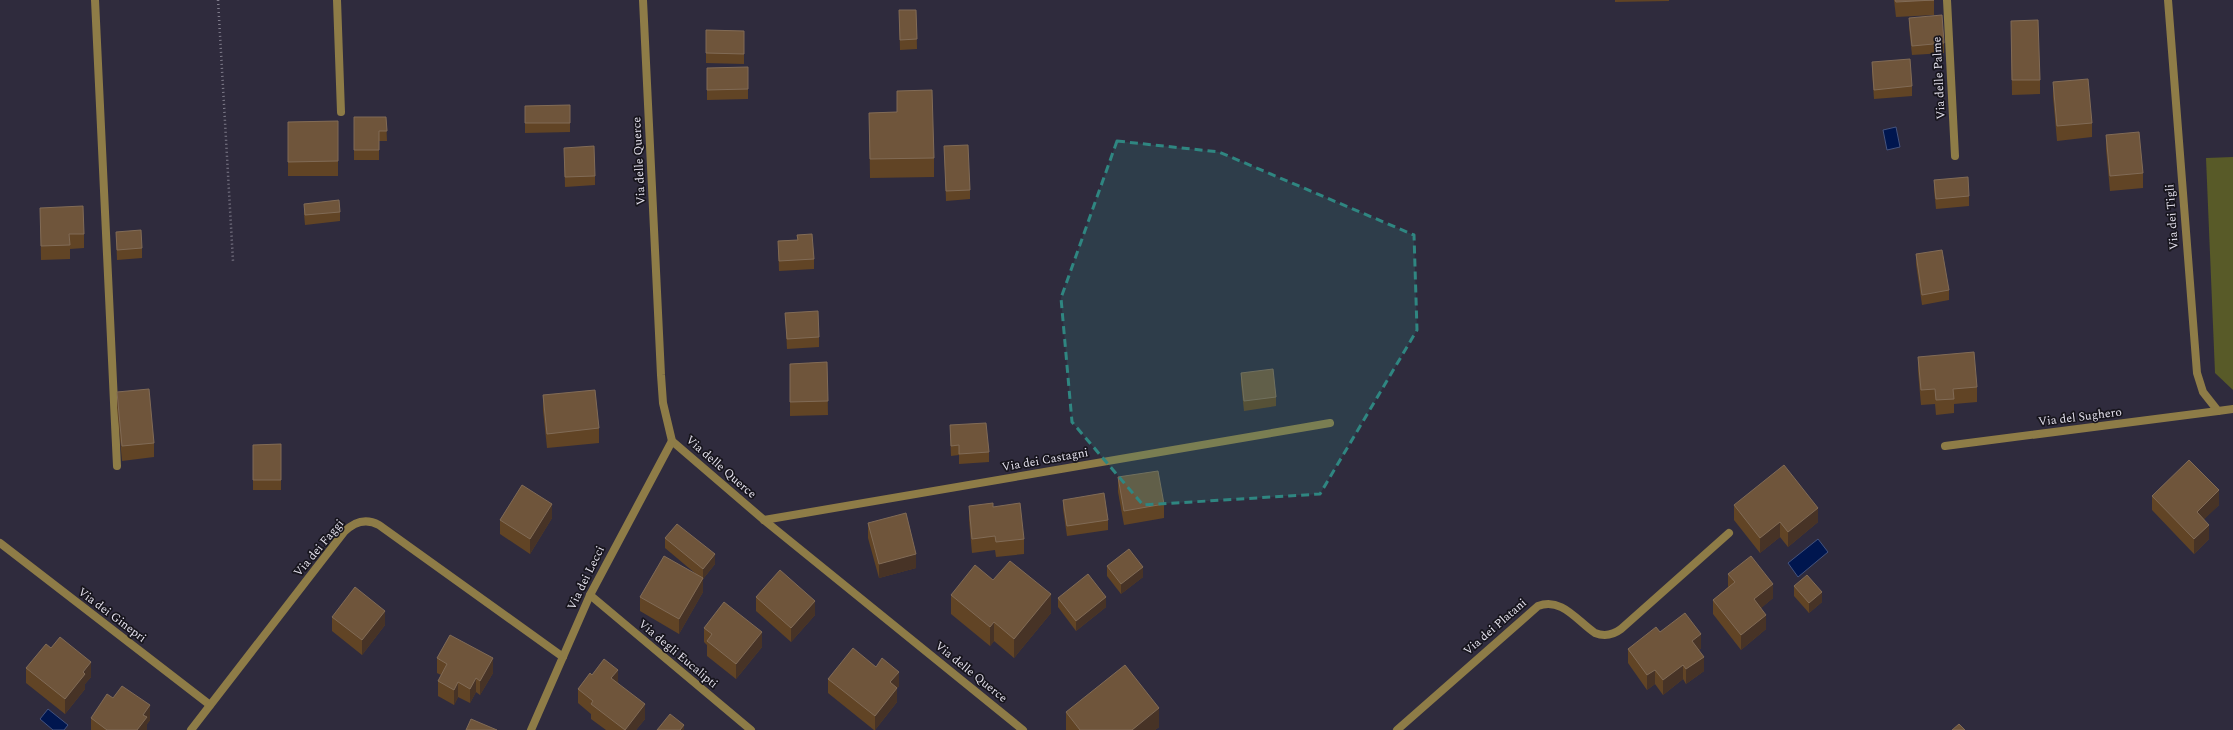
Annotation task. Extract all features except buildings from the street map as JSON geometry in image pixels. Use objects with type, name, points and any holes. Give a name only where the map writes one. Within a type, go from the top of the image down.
[{"type":"street","points":[[96,0],[117,466]]},
{"type":"street","points":[[337,0],[341,112]]},
{"type":"street","name":"Via delle Querce","points":[[643,0],[661,375],[664,403],[672,441],[764,520],[1023,730]]},
{"type":"street","name":"Via delle Palme","points":[[1947,0],[1956,156]]},
{"type":"street","name":"Via dei Tigli","points":[[2168,0],[2196,368],[2203,392],[2218,411]]},
{"type":"street","points":[[2218,411],[2233,409]]},
{"type":"street","name":"Via del Sughero","points":[[1945,446],[2218,411]]},
{"type":"street","name":"Via dei Castagni","points":[[764,520],[1330,423]]},
{"type":"street","name":"Via dei Lecci","points":[[531,730],[590,596],[672,441]]},
{"type":"street","name":"Via dei Faggi","points":[[191,730],[344,532],[352,525],[363,521],[379,525],[563,657]]},
{"type":"street","name":"Via dei Platani","points":[[1397,730],[1538,606],[1548,603],[1558,604],[1595,633],[1601,635],[1612,634],[1621,628],[1729,533]]},
{"type":"street","name":"Via dei Ginepri","points":[[0,544],[210,705]]},
{"type":"street","name":"Via degli Eucalipti","points":[[590,596],[751,730]]},
{"type":"path","points":[[218,0],[233,261]]},
{"type":"highlighted area","points":[[1117,141],[1219,152],[1414,235],[1417,330],[1320,494],[1143,505],[1072,422],[1061,298]]},
{"type":"green space","points":[[2233,157],[2233,390],[2215,373],[2206,158]]},
{"type":"shaded area","points":[[1896,127],[1900,147],[1887,150],[1883,130]]},
{"type":"shaded area","points":[[1818,539],[1828,552],[1798,577],[1788,563]]},
{"type":"shaded area","points":[[48,709],[68,725],[64,730],[53,730],[40,719]]}]
